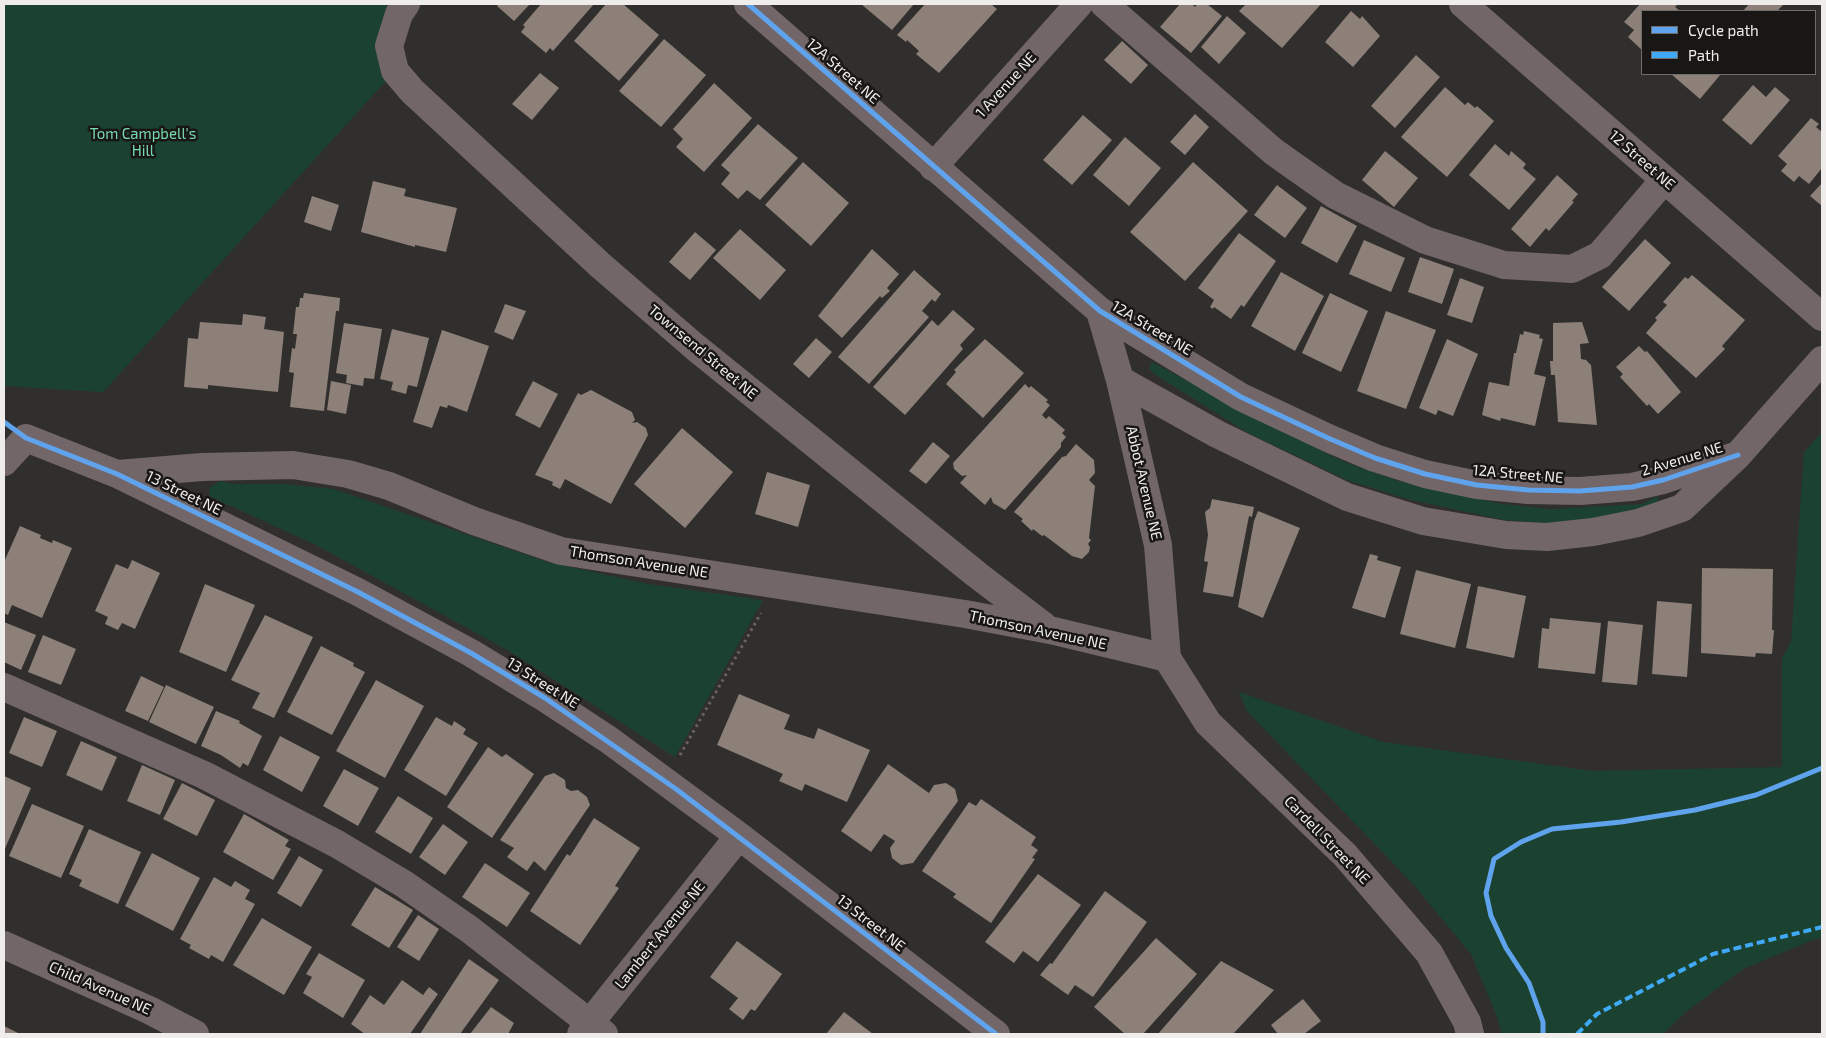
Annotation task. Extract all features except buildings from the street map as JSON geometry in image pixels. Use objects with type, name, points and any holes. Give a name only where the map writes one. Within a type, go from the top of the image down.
[{"type":"street","name":"Townsend Street NE","points":[[406,4],[399,14],[389,46],[395,71],[412,91],[600,265],[695,347],[976,574],[1050,630]]},
{"type":"street","name":"12A Street NE","points":[[748,4],[1100,311],[1241,397],[1375,458],[1425,474],[1477,485],[1511,489],[1580,491],[1632,487]]},
{"type":"street","name":"1 Avenue NE","points":[[933,167],[1079,4]]},
{"type":"street","points":[[1104,4],[1274,152],[1335,195],[1425,240],[1504,266],[1572,269],[1600,255],[1664,180]]},
{"type":"street","name":"12 Street NE","points":[[1463,4],[1822,316]]},
{"type":"street","name":"Abbot Avenue NE","points":[[1100,311],[1120,380],[1158,544],[1167,658]]},
{"type":"street","name":"2 Avenue NE","points":[[1632,487],[1663,480],[1738,455],[1822,360]]},
{"type":"street","points":[[1120,380],[1217,434],[1346,497],[1423,521],[1506,535],[1547,537],[1593,532],[1638,522],[1682,508],[1738,455]]},
{"type":"street","name":"13 Street NE","points":[[4,462],[26,438],[117,474],[358,592],[471,653],[609,740],[739,836],[996,1034]]},
{"type":"street","name":"Thomson Avenue NE","points":[[117,474],[202,467],[293,465],[348,474],[389,486],[474,521],[561,551],[946,611],[1050,630],[1167,658]]},
{"type":"street","name":"Cardell Street NE","points":[[1167,658],[1208,723],[1345,855],[1429,952],[1467,1022],[1470,1034]]},
{"type":"street","points":[[4,686],[204,775],[337,844],[404,884],[453,918],[592,1031]]},
{"type":"street","name":"Lambert Avenue NE","points":[[592,1031],[739,836]]},
{"type":"street","name":"Child Avenue NE","points":[[4,945],[149,1010],[195,1034]]},
{"type":"path","points":[[679,756],[763,610]]},
{"type":"green space","name":"Tom Campbell's Hill","points":[[4,4],[406,4],[395,71],[103,392],[4,386]]},
{"type":"green space","points":[[1152,362],[1275,428],[1347,463],[1399,481],[1502,504],[1551,509],[1642,504],[1658,496],[1657,506],[1632,515],[1558,524],[1505,520],[1411,500],[1347,480],[1248,433],[1156,375],[1149,369]]},
{"type":"green space","points":[[1822,432],[1822,938],[1743,969],[1687,1011],[1663,1034],[1502,1034],[1471,954],[1413,884],[1247,711],[1239,692],[1383,742],[1592,771],[1782,767],[1782,658],[1791,642],[1804,452]]},
{"type":"green space","points":[[220,481],[234,484],[285,484],[334,489],[547,562],[648,584],[763,600],[675,757],[509,651],[316,545],[209,496],[210,487]]},
{"type":"marked path","points":[[1577,1034],[1597,1014],[1713,954],[1822,927]]},
{"type":"cycle path","points":[[748,4],[1100,311],[1241,397],[1328,438],[1375,458],[1425,474],[1477,485],[1528,490],[1580,491],[1632,487],[1663,480],[1738,455]]},
{"type":"cycle path","points":[[4,422],[26,438],[117,474],[358,592],[471,653],[545,698],[676,789],[996,1034]]},
{"type":"cycle path","points":[[1543,1034],[1543,1022],[1529,983],[1506,948],[1491,916],[1486,893],[1494,859],[1521,842],[1552,829],[1621,822],[1695,810],[1756,795],[1822,768]]}]
